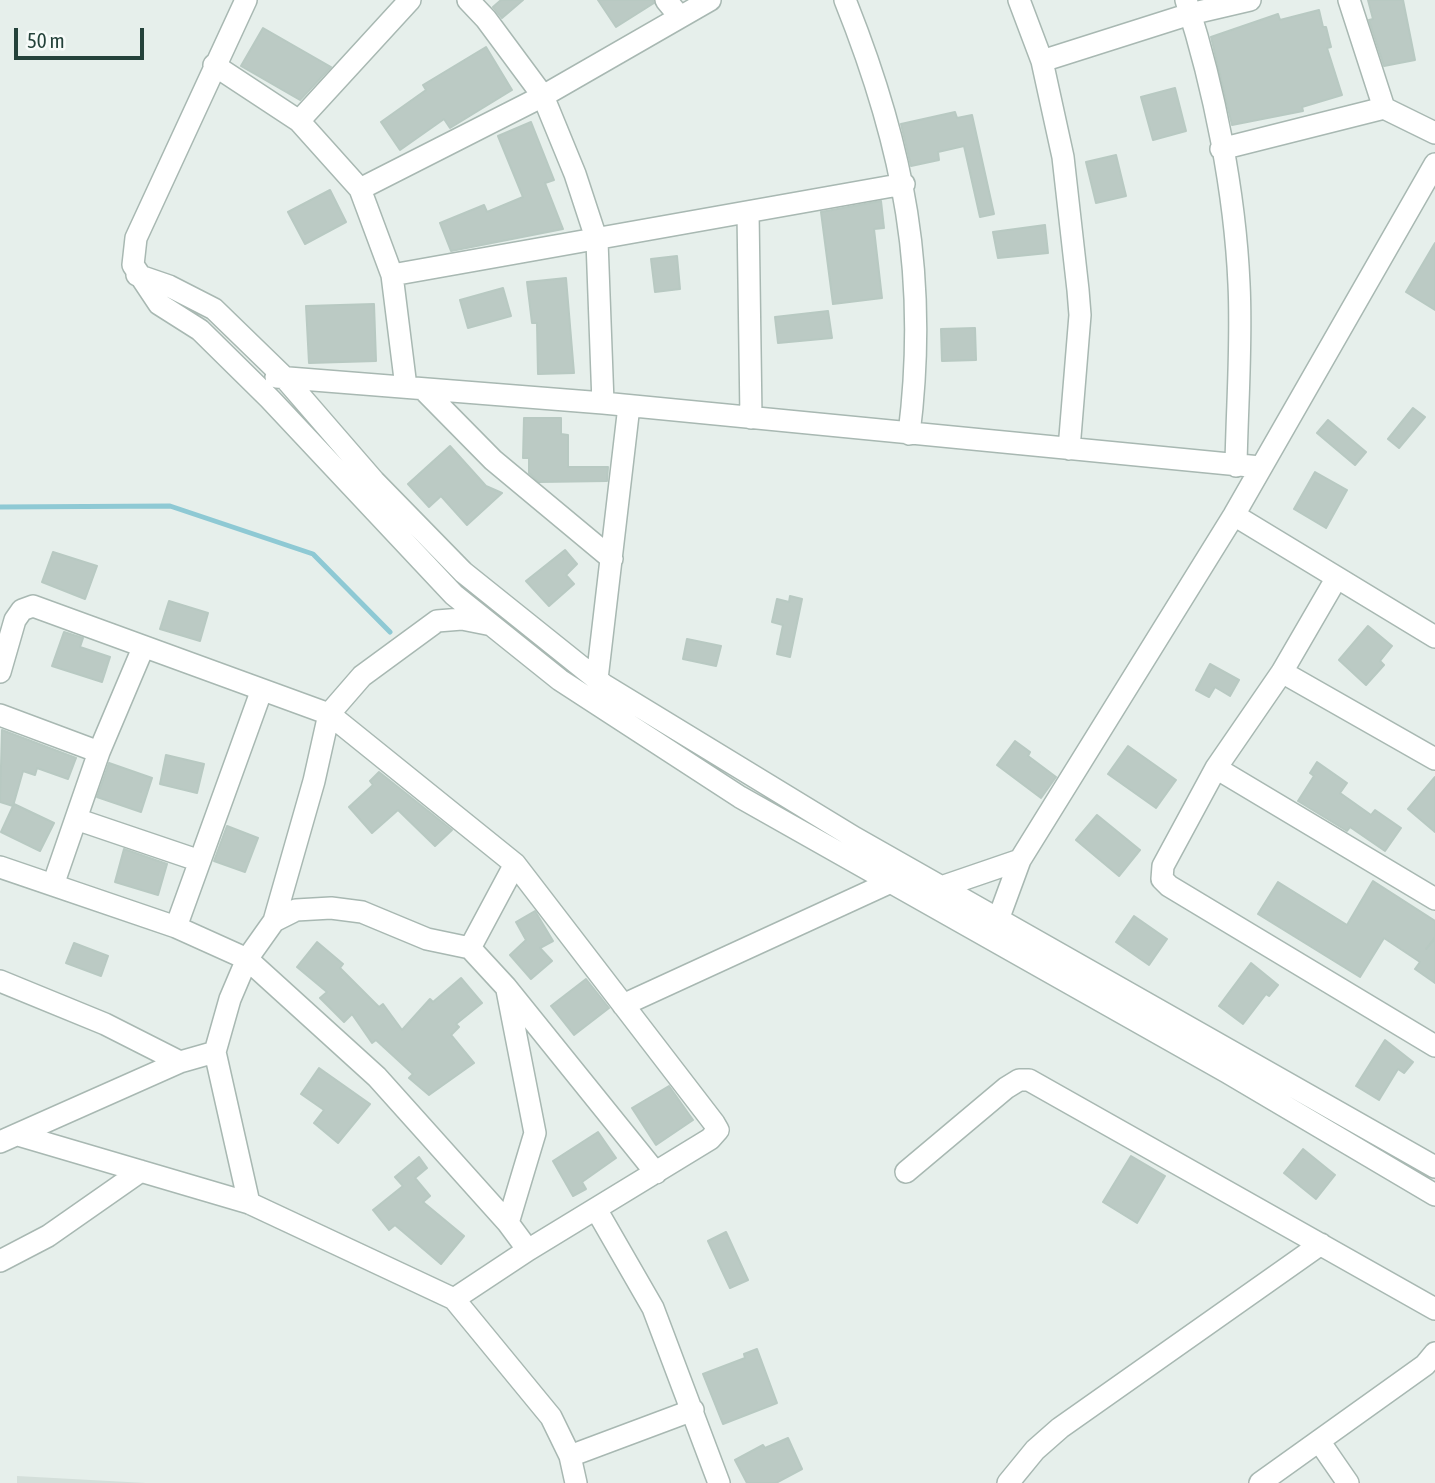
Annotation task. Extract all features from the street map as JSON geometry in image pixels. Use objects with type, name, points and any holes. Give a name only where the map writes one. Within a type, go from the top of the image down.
[{"type":"street","points":[[246,0],[136,238],[132,256],[138,275],[159,304],[200,330],[252,381],[454,594],[560,680],[734,793],[944,886],[995,927]]},
{"type":"street","points":[[299,121],[410,0]]},
{"type":"street","points":[[468,0],[486,19],[543,96],[575,174],[597,241],[603,403]]},
{"type":"street","points":[[666,0],[680,17]]},
{"type":"street","points":[[360,189],[543,96],[710,0]]},
{"type":"street","points":[[845,0],[869,59],[904,184],[916,282],[917,374],[909,434]]},
{"type":"street","points":[[1019,0],[1042,61],[1063,157],[1079,290],[1080,316],[1069,449]]},
{"type":"street","points":[[1042,61],[1188,7],[1250,0]]},
{"type":"street","points":[[1349,0],[1384,108]]},
{"type":"street","points":[[1188,7],[1221,149],[1239,284],[1236,466]]},
{"type":"street","points":[[214,65],[299,121],[360,189],[392,275],[414,388],[493,460],[612,559]]},
{"type":"street","points":[[1221,149],[1384,108],[1435,133]]},
{"type":"street","points":[[995,927],[1020,860],[1234,515],[1435,164]]},
{"type":"street","points":[[392,275],[597,241],[904,184]]},
{"type":"street","points":[[748,212],[751,418]]},
{"type":"street","points":[[138,275],[169,286],[214,309],[283,376],[374,481],[463,572],[597,679],[745,773],[850,846],[892,881],[995,927],[1232,1063],[1353,1120],[1435,1167]]},
{"type":"street","points":[[252,381],[283,376],[603,403],[1260,467]]},
{"type":"street","points":[[597,679],[629,406]]},
{"type":"street","points":[[1234,515],[1435,637]]},
{"type":"street","points":[[1336,579],[1282,672],[1216,768],[1163,866],[1162,879],[1169,886],[1435,1046]]},
{"type":"street","points":[[0,672],[15,620],[22,610],[33,606],[261,692],[329,714],[515,864],[718,1130],[710,1139],[528,1250],[454,1299]]},
{"type":"street","points":[[249,1203],[215,1052],[230,999],[247,959],[274,921],[314,781],[329,714],[362,676],[438,621],[462,619],[488,624]]},
{"type":"street","points":[[523,650],[538,632]]},
{"type":"street","points":[[53,885],[99,752],[143,648]]},
{"type":"street","points":[[1282,672],[1435,759]]},
{"type":"street","points":[[176,927],[261,692]]},
{"type":"street","points":[[621,721],[630,701]]},
{"type":"street","points":[[0,715],[99,752]]},
{"type":"street","points":[[1216,768],[1435,899]]},
{"type":"street","points":[[734,793],[745,773]]},
{"type":"street","points":[[76,819],[200,861]]},
{"type":"street","points":[[944,886],[1020,860]]},
{"type":"street","points":[[470,948],[515,864]]},
{"type":"street","points":[[0,867],[176,927],[247,959],[377,1077],[508,1223],[528,1250]]},
{"type":"street","points":[[623,1005],[892,881]]},
{"type":"street","points":[[274,921],[296,910],[331,908],[362,912],[427,939],[470,948],[506,987],[656,1173]]},
{"type":"street","points":[[0,981],[105,1024],[180,1062]]},
{"type":"street","points":[[506,987],[535,1133],[508,1223]]},
{"type":"street","points":[[9,1139],[180,1062],[215,1052]]},
{"type":"street","points":[[1232,1063],[1343,1140],[1435,1195]]},
{"type":"street","points":[[906,1172],[1006,1088],[1020,1080],[1029,1080],[1435,1309]]},
{"type":"street","points":[[1343,1140],[1353,1120]]},
{"type":"street","points":[[9,1139],[141,1171],[249,1203],[454,1299],[551,1417],[570,1456],[576,1483]]},
{"type":"street","points":[[0,1261],[48,1236],[141,1171]]},
{"type":"street","points":[[596,1209],[653,1308],[719,1483]]},
{"type":"street","points":[[1008,1483],[1035,1450],[1060,1429],[1321,1244]]},
{"type":"street","points":[[1260,1483],[1318,1441],[1432,1366]]},
{"type":"street","points":[[570,1456],[693,1410]]},
{"type":"street","points":[[1318,1441],[1348,1483]]},
{"type":"shaded area","points":[[17,1476],[146,1483],[17,1483]]},
{"type":"building","points":[[501,0],[523,0],[502,18],[493,7]]},
{"type":"building","points":[[598,0],[653,0],[654,3],[616,27]]},
{"type":"building","points":[[1368,0],[1403,0],[1415,60],[1384,66],[1369,20],[1373,19]]},
{"type":"building","points":[[1319,10],[1323,27],[1326,27],[1331,47],[1327,48],[1342,95],[1302,107],[1303,111],[1232,125],[1211,37],[1278,14],[1280,20]]},
{"type":"building","points":[[263,28],[331,67],[300,100],[241,66]]},
{"type":"building","points":[[486,47],[512,90],[450,128],[444,119],[400,150],[381,122],[426,90],[423,85]]},
{"type":"building","points":[[1175,88],[1186,131],[1153,140],[1141,97]]},
{"type":"building","points":[[955,112],[957,118],[972,115],[994,214],[980,217],[964,146],[938,152],[939,160],[911,166],[901,124]]},
{"type":"building","points":[[531,122],[554,180],[545,183],[563,229],[451,251],[440,223],[484,205],[487,212],[523,197],[498,136]]},
{"type":"building","points":[[1116,155],[1126,196],[1096,203],[1086,162]]},
{"type":"building","points":[[330,190],[346,222],[305,244],[288,212]]},
{"type":"building","points":[[881,201],[884,228],[874,229],[882,298],[833,304],[821,212]]},
{"type":"building","points":[[1045,225],[1048,253],[998,258],[993,232]]},
{"type":"building","points":[[1435,243],[1435,310],[1406,292]]},
{"type":"building","points":[[677,256],[680,289],[655,292],[651,259]]},
{"type":"building","points":[[566,278],[574,373],[538,374],[537,323],[532,323],[527,282]]},
{"type":"building","points":[[503,288],[511,316],[468,328],[460,300]]},
{"type":"building","points":[[374,304],[376,361],[309,363],[306,306]]},
{"type":"building","points":[[828,311],[832,338],[778,343],[775,317]]},
{"type":"building","points":[[975,328],[976,360],[942,361],[941,329]]},
{"type":"building","points":[[1413,408],[1425,417],[1399,448],[1388,439]]},
{"type":"building","points":[[524,418],[561,418],[561,434],[568,435],[568,467],[608,467],[607,481],[539,482],[529,473],[529,458],[523,458]]},
{"type":"building","points":[[1328,420],[1366,452],[1355,465],[1317,433]]},
{"type":"building","points":[[450,446],[486,486],[502,493],[467,525],[441,496],[429,507],[408,484]]},
{"type":"building","points":[[1315,472],[1347,490],[1326,528],[1294,509]]},
{"type":"building","points":[[565,550],[577,564],[566,575],[574,584],[549,606],[526,581]]},
{"type":"building","points":[[53,552],[97,566],[85,599],[42,582]]},
{"type":"building","points":[[790,596],[802,599],[790,657],[777,654],[783,625],[772,622],[777,599],[789,602]]},
{"type":"building","points":[[169,601],[208,613],[200,641],[160,629]]},
{"type":"building","points":[[1368,626],[1392,646],[1380,661],[1384,665],[1366,685],[1339,660]]},
{"type":"building","points":[[64,632],[83,638],[80,647],[110,657],[102,682],[52,666]]},
{"type":"building","points":[[687,639],[721,646],[716,666],[683,659]]},
{"type":"building","points":[[1210,664],[1239,680],[1230,696],[1215,687],[1209,697],[1196,690]]},
{"type":"building","points":[[2,730],[76,758],[68,779],[37,768],[35,775],[23,771],[13,806],[0,802]]},
{"type":"building","points":[[1015,741],[1030,752],[1028,756],[1056,777],[1041,798],[997,765]]},
{"type":"building","points":[[1128,746],[1176,780],[1156,808],[1108,774]]},
{"type":"building","points":[[166,755],[204,764],[197,793],[160,784]]},
{"type":"building","points":[[1317,762],[1347,783],[1340,793],[1371,815],[1375,810],[1401,828],[1385,851],[1350,827],[1347,831],[1298,801],[1314,776],[1310,773]]},
{"type":"building","points":[[109,763],[152,778],[141,812],[97,797]]},
{"type":"building","points":[[379,772],[452,830],[435,846],[398,810],[372,833],[349,807],[373,785],[370,781]]},
{"type":"building","points":[[1435,777],[1435,832],[1408,809]]},
{"type":"building","points":[[14,804],[54,823],[40,851],[1,832]]},
{"type":"building","points":[[1097,815],[1140,850],[1119,876],[1076,840]]},
{"type":"building","points":[[227,826],[258,838],[245,872],[214,861]]},
{"type":"building","points":[[124,849],[167,864],[158,895],[115,882]]},
{"type":"building","points":[[1373,881],[1435,921],[1435,937],[1426,949],[1435,939],[1435,983],[1415,969],[1420,962],[1384,938],[1360,977],[1258,914],[1278,882],[1347,925]]},
{"type":"building","points":[[535,911],[553,941],[540,948],[552,961],[531,979],[510,955],[526,940],[516,922]]},
{"type":"building","points":[[1134,916],[1167,939],[1149,965],[1116,942]]},
{"type":"building","points":[[317,942],[343,964],[340,968],[379,1007],[383,1004],[402,1030],[430,999],[433,1002],[461,978],[482,1003],[456,1024],[459,1027],[451,1035],[474,1063],[429,1095],[409,1078],[413,1074],[376,1040],[372,1043],[352,1014],[344,1022],[320,998],[327,992],[297,967]]},
{"type":"building","points":[[74,943],[108,956],[101,976],[66,963]]},
{"type":"building","points":[[1251,963],[1278,985],[1269,996],[1266,994],[1243,1024],[1219,1006]]},
{"type":"building","points":[[586,979],[609,1008],[574,1035],[551,1006]]},
{"type":"building","points":[[1385,1040],[1413,1062],[1404,1073],[1398,1069],[1379,1100],[1356,1086]]},
{"type":"building","points":[[319,1068],[370,1104],[338,1143],[314,1123],[324,1110],[301,1094]]},
{"type":"building","points":[[669,1086],[693,1120],[656,1145],[632,1108]]},
{"type":"building","points":[[598,1132],[616,1158],[582,1182],[586,1189],[573,1196],[553,1161]]},
{"type":"building","points":[[1303,1149],[1335,1175],[1316,1199],[1284,1173]]},
{"type":"building","points":[[1131,1156],[1165,1176],[1137,1223],[1103,1202]]},
{"type":"building","points":[[419,1157],[427,1168],[415,1178],[430,1196],[423,1202],[464,1236],[441,1264],[395,1225],[389,1230],[373,1210],[403,1186],[395,1177]]},
{"type":"building","points":[[726,1232],[748,1280],[730,1288],[708,1241]]},
{"type":"building","points":[[757,1349],[777,1403],[723,1424],[703,1374],[745,1358],[744,1354]]},
{"type":"building","points":[[788,1438],[802,1469],[776,1483],[747,1483],[735,1460],[763,1445],[765,1448]]},
{"type":"waterway","points":[[0,507],[170,506],[313,554],[390,632]]}]
